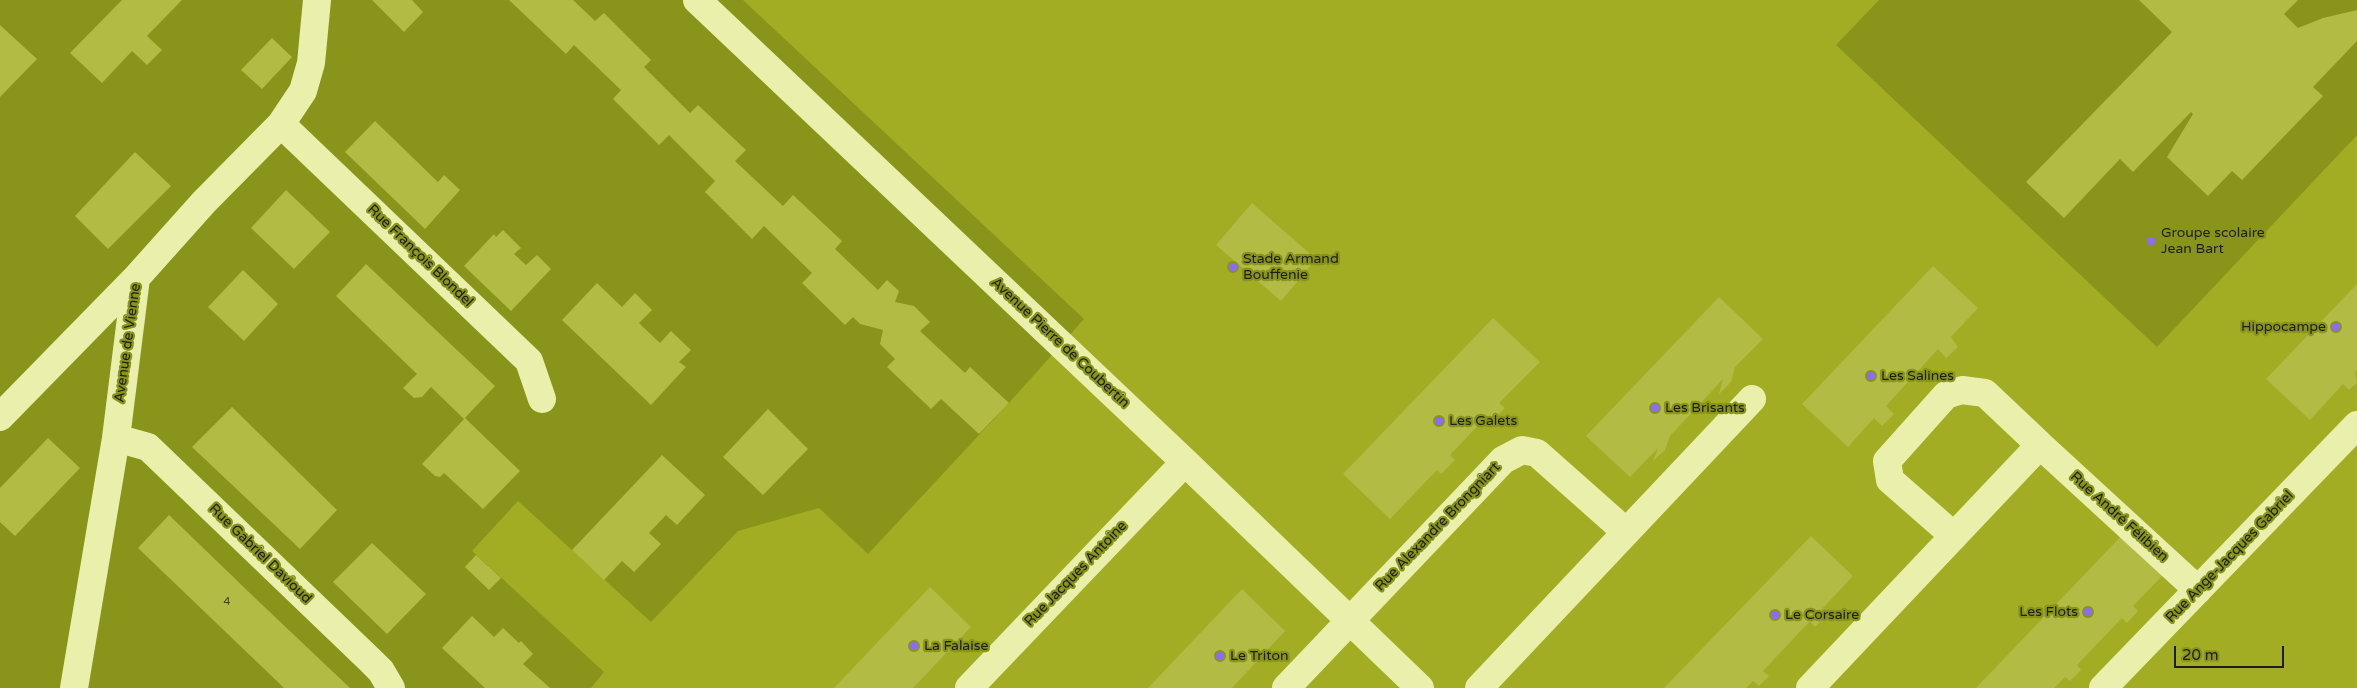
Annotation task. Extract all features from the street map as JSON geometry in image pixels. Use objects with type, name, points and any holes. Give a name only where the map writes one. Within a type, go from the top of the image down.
[{"type":"street","name":"Avenue de Vienne","points":[[74,688],[116,438],[136,278],[204,202],[281,124],[303,91],[311,64],[317,0]]},
{"type":"street","name":"Avenue Pierre de Coubertin","points":[[697,0],[1185,462],[1420,688]]},
{"type":"street","name":"Rue François Blondel","points":[[281,124],[529,361],[542,399]]},
{"type":"street","points":[[0,417],[136,278]]},
{"type":"street","name":"Rue André Félibien","points":[[1954,536],[1890,480],[1887,461],[1946,395],[1962,390],[1985,393],[2198,590]]},
{"type":"street","points":[[1479,688],[1625,531],[1752,399]]},
{"type":"street","name":"Rue Ange-Jacques Gabriel","points":[[2103,688],[2357,425]]},
{"type":"street","name":"Rue Gabriel Davioud","points":[[116,438],[148,447],[371,660],[381,671],[391,688]]},
{"type":"street","points":[[1810,688],[2040,445]]},
{"type":"street","name":"Rue Alexandre Brongniart","points":[[1286,688],[1504,460],[1522,450],[1537,453],[1625,531]]},
{"type":"street","name":"Rue Jacques Antoine","points":[[969,688],[1185,462]]},
{"type":"green space","points":[[743,0],[1879,0],[1836,45],[2157,347],[2357,135],[2357,688],[591,688],[604,672],[472,551],[518,501],[651,622],[738,531],[819,508],[868,554],[1009,403],[1084,319]]},
{"type":"building","points":[[122,0],[182,0],[147,36],[162,50],[147,65],[132,51],[102,83],[70,53]]},
{"type":"building","points":[[372,0],[412,0],[423,12],[404,32]]},
{"type":"building","points":[[509,0],[573,0],[595,21],[604,13],[651,60],[644,67],[690,113],[698,105],[746,150],[735,161],[783,206],[793,195],[842,241],[835,249],[878,290],[887,280],[899,291],[895,302],[914,306],[930,322],[920,331],[965,373],[970,367],[1009,403],[979,434],[941,399],[931,409],[887,367],[895,359],[880,344],[883,330],[860,324],[853,317],[845,325],[802,283],[812,273],[764,226],[752,239],[705,192],[715,181],[669,135],[659,145],[613,99],[621,90],[574,45],[566,54]]},
{"type":"building","points":[[2139,0],[2298,0],[2284,14],[2298,28],[2323,18],[2357,10],[2357,41],[2313,87],[2323,96],[2242,180],[2232,171],[2208,196],[2167,157],[2193,114],[2191,112],[2133,172],[2120,159],[2064,218],[2026,182],[2172,32]]},
{"type":"building","points":[[0,25],[37,59],[0,97]]},
{"type":"building","points":[[272,38],[292,57],[262,89],[241,70]]},
{"type":"building","points":[[375,121],[438,182],[444,175],[460,190],[425,229],[345,152]]},
{"type":"building","points":[[135,152],[171,186],[108,249],[75,216]]},
{"type":"building","points":[[286,190],[330,232],[294,269],[251,228]]},
{"type":"building","points":[[1252,203],[1316,259],[1281,301],[1216,245]]},
{"type":"building","points":[[503,230],[521,248],[514,254],[526,265],[537,255],[551,269],[511,311],[464,266],[494,234],[496,237]]},
{"type":"building","points":[[366,264],[495,386],[464,419],[431,387],[422,397],[414,398],[403,388],[417,374],[336,296]]},
{"type":"building","name":"Les Salines","points":[[1933,266],[1978,308],[1951,337],[1958,347],[1946,358],[1938,349],[1886,406],[1894,414],[1882,426],[1874,418],[1848,447],[1802,404]]},
{"type":"building","points":[[243,270],[278,304],[244,341],[208,307]]},
{"type":"building","points":[[597,283],[622,307],[635,293],[652,310],[639,323],[660,343],[671,331],[691,350],[679,362],[686,367],[651,405],[562,320]]},
{"type":"building","name":"Hippocampe","points":[[2357,284],[2357,371],[2355,372],[2357,383],[2349,390],[2343,384],[2310,420],[2266,379]]},
{"type":"building","name":"Les Brisants","points":[[1719,297],[1763,339],[1735,367],[1731,382],[1719,394],[1723,379],[1670,436],[1665,450],[1653,461],[1658,448],[1630,477],[1586,436]]},
{"type":"building","name":"Les Galets","points":[[1493,318],[1540,362],[1499,403],[1505,408],[1490,423],[1485,418],[1450,455],[1455,460],[1441,474],[1437,470],[1390,519],[1343,474]]},
{"type":"building","points":[[232,407],[337,510],[300,549],[192,447]]},
{"type":"building","points":[[768,409],[808,449],[763,495],[723,457]]},
{"type":"building","points":[[465,418],[520,471],[483,509],[444,473],[440,477],[435,476],[422,464]]},
{"type":"building","points":[[48,438],[80,468],[15,536],[0,522],[0,488]]},
{"type":"building","points":[[662,455],[705,495],[677,525],[666,515],[649,533],[661,544],[634,572],[622,561],[604,580],[572,550]]},
{"type":"building","points":[[169,515],[350,688],[284,688],[138,548]]},
{"type":"building","name":"Les Flots","points":[[2125,532],[2167,571],[2133,606],[2138,611],[2127,623],[2122,618],[2077,665],[2081,670],[2070,681],[2065,677],[2054,688],[1976,688]]},
{"type":"building","name":"Le Corsaire","points":[[1811,536],[1853,576],[1821,610],[1827,615],[1815,627],[1810,621],[1763,671],[1769,676],[1759,686],[1753,681],[1746,688],[1664,688]]},
{"type":"building","points":[[372,543],[426,594],[387,634],[333,582]]},
{"type":"building","points":[[476,555],[501,578],[489,590],[465,567]]},
{"type":"building","name":"La Falaise","points":[[930,587],[971,627],[913,688],[834,688]]},
{"type":"building","name":"Le Triton","points":[[1242,589],[1285,631],[1232,688],[1148,688]]},
{"type":"building","points":[[472,616],[494,637],[503,628],[519,643],[521,641],[533,654],[523,664],[550,688],[485,688],[442,648]]},
{"type":"place","name":"Groupe scolaire Jean Bart","points":[[2151,241]]},
{"type":"place","name":"Stade Armand Bouffenie","points":[[1233,267]]},
{"type":"place","name":"Hippocampe","points":[[2336,327]]},
{"type":"place","name":"Les Salines","points":[[1871,376]]},
{"type":"place","name":"Les Brisants","points":[[1655,408]]},
{"type":"place","name":"Les Galets","points":[[1439,421]]},
{"type":"place","name":"Les Flots","points":[[2088,612]]},
{"type":"place","name":"Le Corsaire","points":[[1775,615]]},
{"type":"place","name":"La Falaise","points":[[914,646]]},
{"type":"place","name":"Le Triton","points":[[1220,656]]}]
